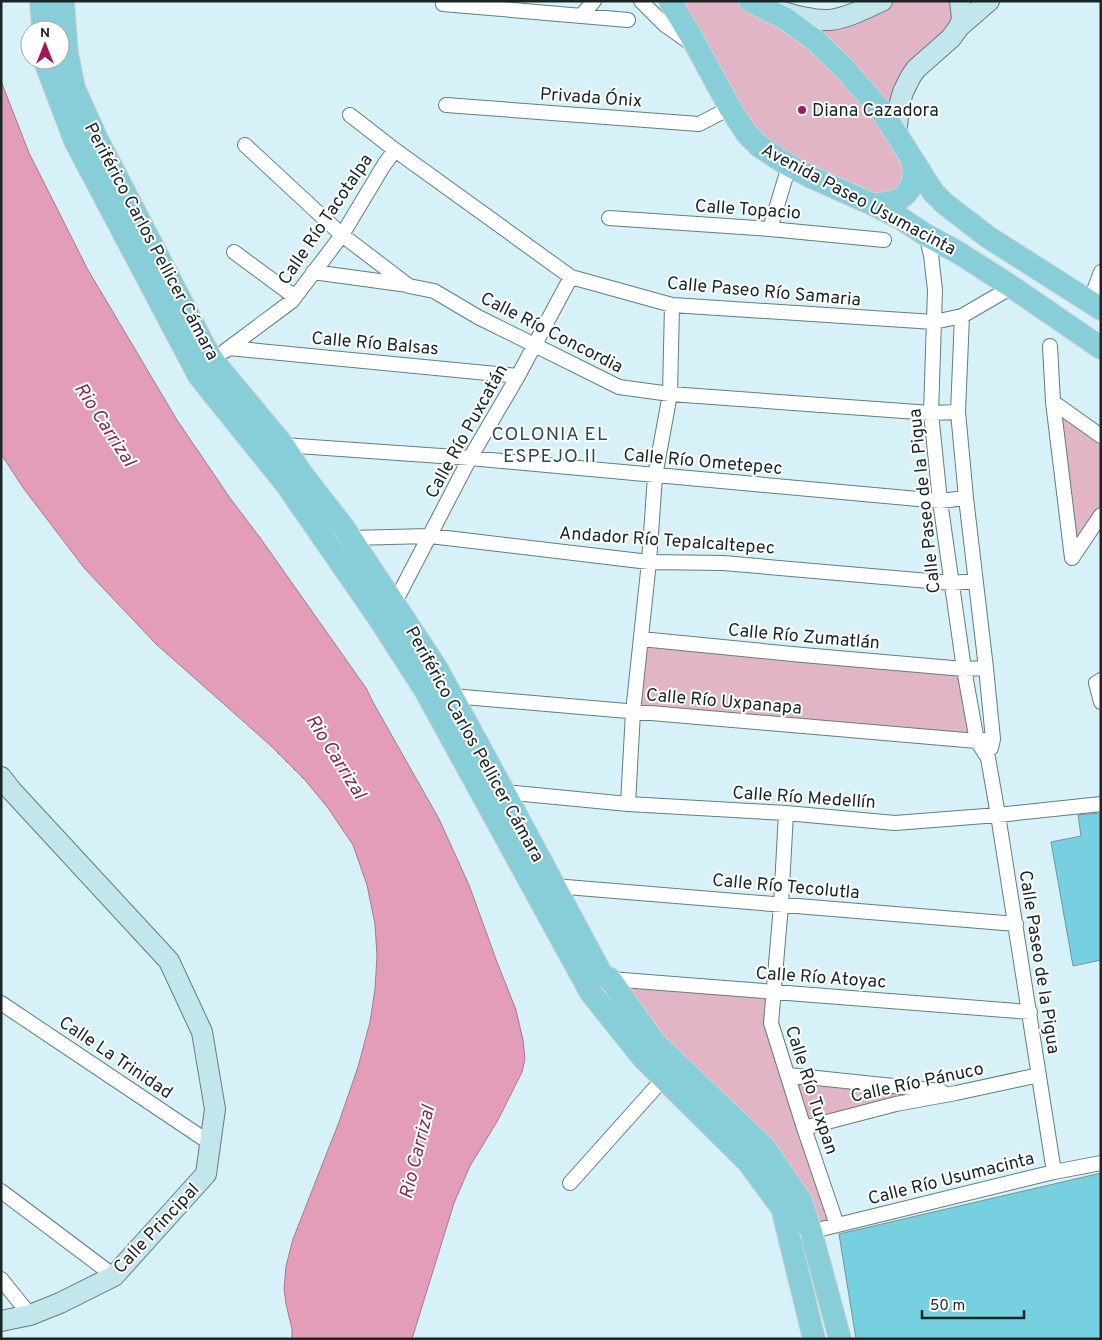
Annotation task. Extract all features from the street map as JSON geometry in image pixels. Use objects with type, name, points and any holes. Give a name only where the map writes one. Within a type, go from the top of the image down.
[{"type":"main road","points":[[40,1],[42,20]]},
{"type":"main road","name":"Periférico Carlos Pellicer Cámara","points":[[63,1],[67,53],[74,88],[96,137],[221,355],[302,474],[344,528],[436,667],[602,975],[610,979],[655,1043],[765,1148],[800,1201],[811,1232],[840,1339]]},
{"type":"main road","points":[[753,3],[806,18],[831,20],[849,15],[882,1]]},
{"type":"main road","points":[[959,27],[962,19],[960,1]]},
{"type":"main road","points":[[893,129],[902,92],[916,69],[989,1]]},
{"type":"main road","name":"Avenida Paseo Usumacinta","points":[[753,3],[786,19],[816,42],[846,69],[893,129],[933,192],[950,208],[988,237],[1095,305]]},
{"type":"main road","name":"Avenida Paseo Usumacinta","points":[[674,4],[730,108],[752,140],[789,166],[900,218],[959,253],[1101,348]]},
{"type":"main road","name":"Periférico Carlos Pellicer Cámara","points":[[48,70],[75,141],[198,376],[286,484],[378,617],[425,690],[591,993],[643,1058],[748,1162],[782,1208],[814,1339]]},
{"type":"main road","points":[[872,204],[897,201],[907,194],[913,180],[914,166],[912,158]]},
{"type":"main road","name":"Calle Principal","points":[[1,777],[169,960],[202,1032],[215,1109],[206,1174],[114,1276],[60,1304],[30,1315],[1,1321]]},
{"type":"street","points":[[581,16],[594,1]]},
{"type":"street","points":[[641,1],[665,25],[697,48]]},
{"type":"street","points":[[443,4],[628,20]]},
{"type":"street","name":"Privada Ónix","points":[[446,106],[699,124],[730,108]]},
{"type":"street","name":"Calle Paseo Río Samaria","points":[[350,115],[395,150],[571,277],[672,306],[934,322],[962,316],[1012,287]]},
{"type":"street","name":"Calle Río Concordia","points":[[244,145],[342,234],[409,286],[434,291],[478,317],[619,387],[670,394],[931,414],[958,412]]},
{"type":"street","name":"Calle Río Tacotalpa","points":[[221,355],[292,301],[342,234],[395,150]]},
{"type":"street","points":[[770,229],[789,166]]},
{"type":"street","name":"Calle Topacio","points":[[609,218],[770,229],[884,240]]},
{"type":"street","name":"Calle Paseo de la Pigua","points":[[926,235],[934,281],[931,414],[940,501],[964,669],[977,740],[988,758],[998,815],[1054,1172]]},
{"type":"street","points":[[234,252],[295,297]]},
{"type":"street","points":[[313,272],[409,286]]},
{"type":"street","points":[[1095,305],[1101,272]]},
{"type":"street","name":"Calle Río Puxcatán","points":[[394,604],[470,458],[518,376],[571,277]]},
{"type":"street","points":[[628,804],[633,712],[649,562],[655,476],[670,394],[672,306]]},
{"type":"street","name":"Calle Paseo de la Pigua","points":[[962,316],[958,412],[993,739],[988,758]]},
{"type":"street","points":[[1050,346],[1053,402],[1072,558],[1101,515]]},
{"type":"street","name":"Calle Río Balsas","points":[[221,355],[518,376]]},
{"type":"street","points":[[1053,402],[1101,436]]},
{"type":"street","name":"Calle Río Ometepec","points":[[283,445],[470,458],[940,501],[966,498]]},
{"type":"street","name":"Andador Río Tepalcaltepec","points":[[350,538],[430,536],[649,562],[723,563],[952,583],[975,581]]},
{"type":"street","name":"Calle Río Zumatlán","points":[[641,639],[964,669],[986,668]]},
{"type":"street","points":[[1101,680],[1096,683],[1101,702]]},
{"type":"street","name":"Calle Río Uxpanapa","points":[[452,696],[977,740],[993,739]]},
{"type":"street","name":"Calle Río Medellín","points":[[504,792],[628,804],[786,813],[895,823],[1101,804]]},
{"type":"street","name":"Calle Río Tuxpan","points":[[786,813],[781,905],[771,1023],[837,1225]]},
{"type":"street","name":"Calle Río Tecolutla","points":[[554,886],[1016,924]]},
{"type":"street","name":"Calle Río Atoyac","points":[[610,979],[1030,1012]]},
{"type":"street","name":"Calle La Trinidad","points":[[1,1003],[210,1143]]},
{"type":"street","points":[[788,1075],[956,1093]]},
{"type":"street","name":"Calle Río Pánuco","points":[[804,1128],[896,1104],[1039,1075]]},
{"type":"street","points":[[570,1184],[664,1078]]},
{"type":"street","name":"Calle Río Usumacinta","points":[[788,1235],[811,1232],[1054,1172],[1101,1163]]},
{"type":"street","points":[[1,1191],[114,1276]]},
{"type":"street","points":[[1,1279],[30,1315]]},
{"type":"shaded area","points":[[678,1],[750,1],[786,19],[882,1],[960,1],[962,10],[900,103],[914,171],[886,203],[770,154]]},
{"type":"shaded area","points":[[1053,402],[1101,436],[1101,515],[1072,558]]},
{"type":"shaded area","points":[[641,639],[964,669],[977,741],[633,712]]},
{"type":"shaded area","points":[[610,979],[773,992],[771,1023],[788,1075],[956,1093],[804,1128],[837,1225],[811,1232]]},
{"type":"water","name":"Rio Carrizal","points":[[1,81],[29,153],[88,270],[177,420],[230,498],[366,688],[439,819],[469,885],[516,1010],[525,1059],[522,1072],[498,1120],[470,1166],[454,1203],[412,1339],[292,1339],[292,1329],[284,1289],[286,1266],[293,1239],[339,1122],[358,1067],[370,1022],[377,956],[375,924],[367,885],[353,845],[328,808],[305,780],[270,745],[156,644],[85,569],[24,489],[1,454]]},
{"type":"building","points":[[1101,813],[1101,960],[1073,966],[1051,842],[1081,836],[1078,815]]},
{"type":"building","points":[[1101,1173],[1101,1339],[856,1339],[839,1234]]},
{"type":"place","name":"Diana Cazadora","points":[[802,110]]},
{"type":"district","name":"COLONIA EL ESPEJO II","points":[[550,444]]}]
